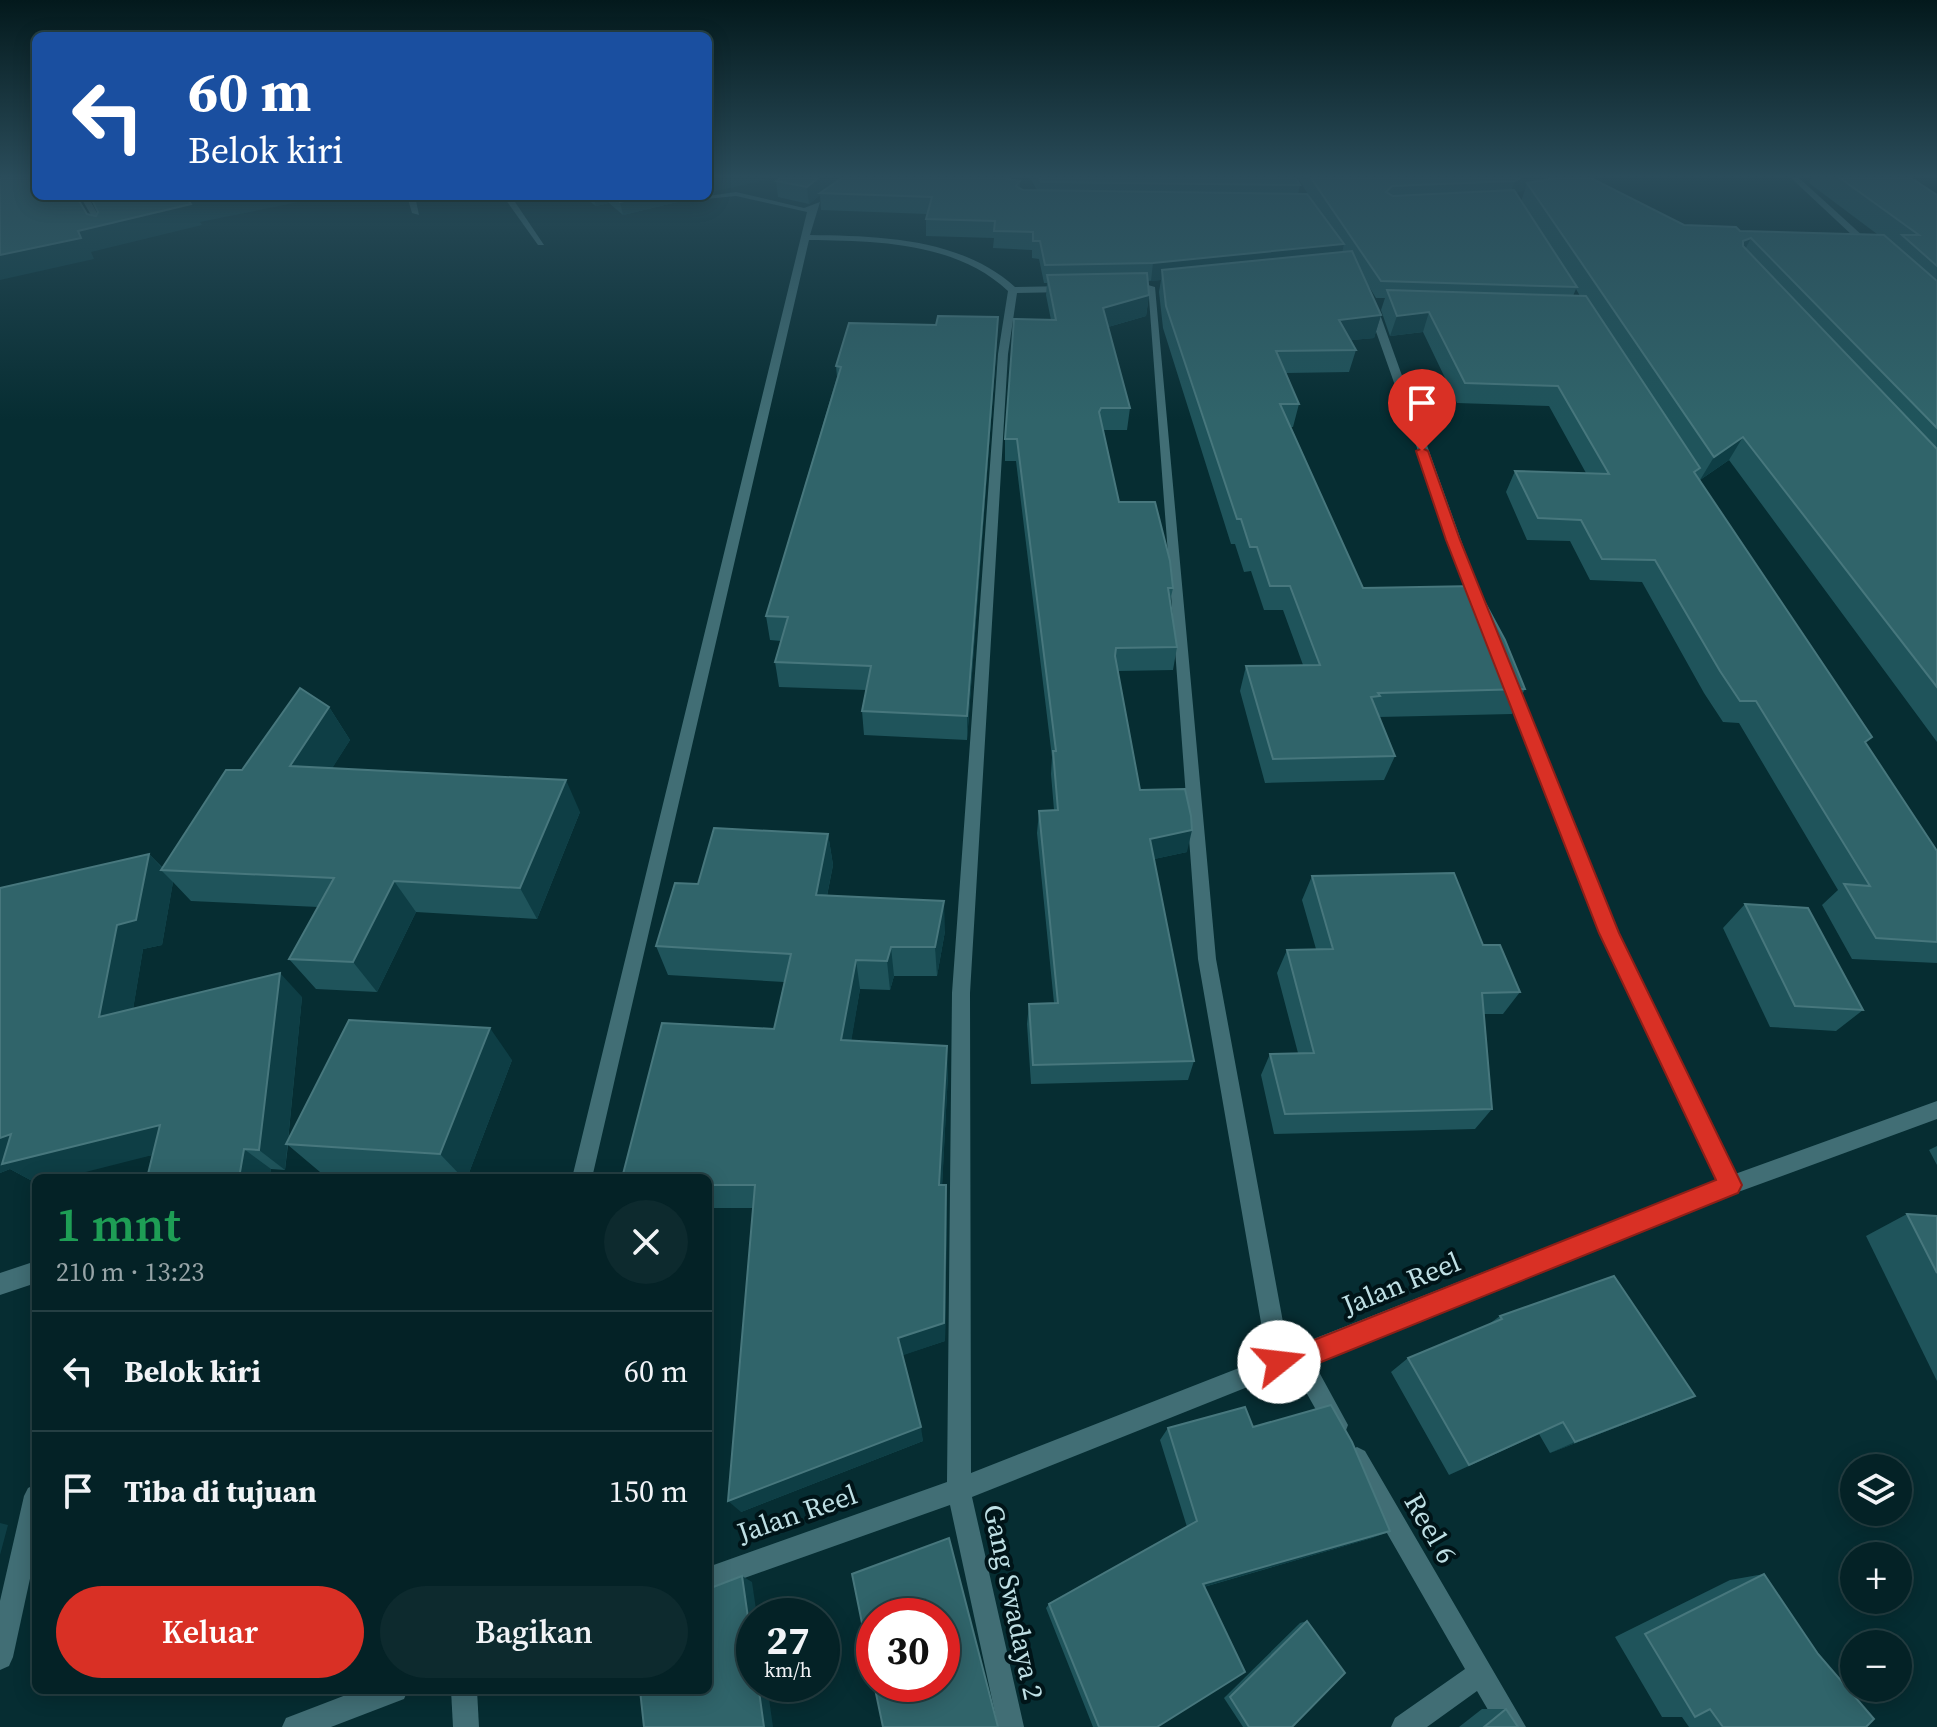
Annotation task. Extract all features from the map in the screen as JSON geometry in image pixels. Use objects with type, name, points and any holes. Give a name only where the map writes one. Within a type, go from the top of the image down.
[{"type":"street","points":[[583,1174],[802,259]]},
{"type":"street","points":[[964,259],[987,266],[1013,290],[1074,289]]},
{"type":"street","name":"Reel 6","points":[[1151,287],[1207,959],[1289,1360],[1513,1727]]},
{"type":"street","name":"Gang Swadaya 2","points":[[1011,1727],[959,1490],[961,993],[1002,370],[1013,290]]},
{"type":"street","points":[[1374,300],[1482,613]]},
{"type":"street","points":[[1505,671],[1609,933],[1730,1185]]},
{"type":"street","name":"Jalan Reel","points":[[712,1578],[959,1490],[1730,1185],[1937,1110]]},
{"type":"street","points":[[0,1284],[32,1273]]},
{"type":"street","points":[[0,1657],[32,1514]]},
{"type":"street","points":[[1404,1727],[1479,1674]]},
{"type":"street","points":[[295,1727],[384,1694]]},
{"type":"street","points":[[464,1694],[466,1727]]},
{"type":"building","points":[[1044,259],[1197,259],[1153,263],[1045,265]]},
{"type":"building","points":[[1276,259],[1355,259],[1381,315],[1339,320],[1356,350],[1276,351],[1299,404],[1280,404],[1363,588],[1476,586],[1505,640],[1525,689],[1378,693],[1380,696],[1371,697],[1395,756],[1273,759],[1246,666],[1320,665],[1290,586],[1270,586],[1257,547],[1250,547],[1241,519],[1237,519],[1166,306],[1162,270]]},
{"type":"building","points":[[1366,259],[1559,259],[1577,287],[1381,281]]},
{"type":"building","points":[[1579,259],[1755,259],[1937,449],[1937,687],[1743,437],[1714,457]]},
{"type":"building","points":[[1771,259],[1911,259],[1937,281],[1937,428]]},
{"type":"building","points":[[1147,273],[1149,295],[1103,308],[1130,408],[1101,408],[1099,412],[1119,502],[1155,502],[1170,561],[1173,588],[1168,588],[1177,647],[1116,648],[1115,656],[1140,790],[1185,789],[1191,816],[1192,830],[1150,839],[1194,1061],[1033,1065],[1029,1004],[1058,1003],[1039,811],[1058,810],[1053,751],[1056,751],[1017,439],[1005,439],[1014,319],[1056,320],[1047,275]]},
{"type":"building","points":[[1387,290],[1586,296],[1700,468],[1694,472],[1872,737],[1865,742],[1937,851],[1937,942],[1876,938],[1844,884],[1870,886],[1756,701],[1740,701],[1720,671],[1655,560],[1602,559],[1581,520],[1538,518],[1515,471],[1609,474],[1558,386],[1465,383],[1429,312],[1397,316]]},
{"type":"building","points":[[938,316],[998,317],[967,716],[862,711],[871,666],[775,662],[788,617],[766,616],[841,367],[836,366],[849,323],[936,325]]},
{"type":"building","points":[[300,688],[329,707],[290,766],[566,780],[520,888],[394,881],[353,962],[289,959],[334,878],[161,870],[226,770],[242,770]]},
{"type":"building","points":[[714,828],[828,834],[816,895],[944,901],[935,947],[891,947],[887,961],[856,960],[841,1040],[947,1046],[939,1185],[946,1185],[944,1323],[898,1338],[921,1427],[728,1501],[755,1185],[712,1185],[712,1174],[623,1174],[662,1023],[774,1029],[791,954],[656,946],[675,883],[698,884]]},
{"type":"building","points":[[149,854],[136,920],[117,925],[99,1017],[280,973],[259,1150],[244,1149],[240,1174],[148,1174],[160,1125],[2,1164],[11,1134],[0,1138],[0,888]]},
{"type":"building","points":[[1454,873],[1483,945],[1500,945],[1520,992],[1482,993],[1492,1109],[1285,1114],[1270,1054],[1314,1053],[1287,950],[1333,949],[1312,876]]},
{"type":"building","points":[[1745,904],[1808,908],[1863,1010],[1795,1006]]},
{"type":"building","points":[[349,1020],[490,1028],[440,1154],[286,1144]]},
{"type":"building","points":[[1907,1214],[1937,1216],[1937,1273]]},
{"type":"building","points":[[1614,1276],[1695,1396],[1575,1442],[1563,1422],[1469,1465],[1408,1358],[1502,1319],[1500,1316]]},
{"type":"building","points":[[1331,1405],[1352,1442],[1390,1531],[1203,1584],[1245,1672],[1157,1727],[1099,1727],[1049,1604],[1197,1521],[1168,1428],[1245,1407],[1253,1427]]},
{"type":"building","points":[[949,1538],[998,1727],[883,1727],[878,1702],[960,1702],[960,1598],[857,1598],[852,1574]]},
{"type":"building","points":[[1764,1574],[1818,1654],[1840,1680],[1840,1702],[1859,1702],[1874,1719],[1866,1727],[1723,1727],[1710,1709],[1695,1717],[1645,1634]]},
{"type":"building","points":[[742,1576],[745,1598],[736,1598],[736,1702],[761,1702],[764,1727],[644,1727],[640,1694],[712,1694],[712,1587]]},
{"type":"building","points":[[1307,1621],[1345,1673],[1292,1727],[1249,1727],[1230,1697]]},
{"type":"building","points":[[1506,1709],[1518,1727],[1484,1727]]},
{"type":"route","points":[[1279,1362],[1299,1358],[1730,1185],[1609,933],[1453,540],[1422,451]]}]
